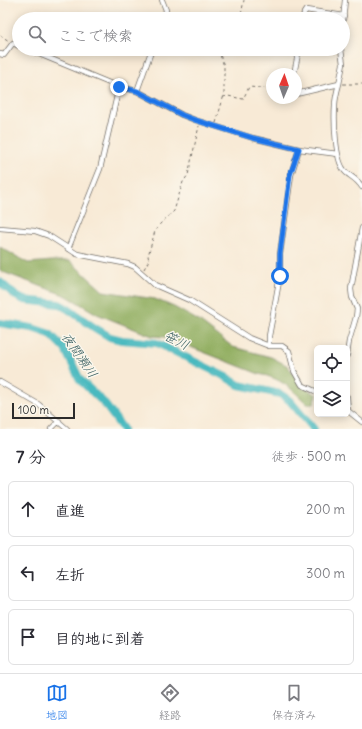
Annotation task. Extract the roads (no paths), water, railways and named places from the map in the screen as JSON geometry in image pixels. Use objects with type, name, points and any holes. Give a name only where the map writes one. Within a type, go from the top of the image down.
[{"type":"street","points":[[162,0],[166,12]]},
{"type":"street","points":[[344,12],[345,0]]},
{"type":"street","points":[[305,12],[306,10],[315,12]]},
{"type":"street","points":[[0,54],[4,55],[12,44]]},
{"type":"street","points":[[44,56],[119,87],[137,91],[182,115],[200,122],[253,138],[299,149],[338,154]]},
{"type":"street","points":[[137,91],[150,56]]},
{"type":"street","points":[[295,68],[298,56]]},
{"type":"street","points":[[342,56],[343,64],[335,105],[335,132],[338,154],[344,171],[359,181],[362,187]]},
{"type":"street","points":[[302,93],[339,84]]},
{"type":"street","points":[[68,249],[100,169],[119,87]]},
{"type":"street","points":[[269,346],[269,336],[280,276],[280,254],[290,175],[299,149]]},
{"type":"street","points":[[0,228],[35,231],[49,236],[77,254],[128,264],[135,267],[155,285],[189,300],[249,338],[269,346],[282,346],[289,351],[294,371],[302,385],[314,391]]},
{"type":"street","points":[[348,345],[357,309],[351,289],[359,257],[362,228]]},
{"type":"street","points":[[0,382],[38,404],[67,429]]},
{"type":"street","points":[[350,412],[362,422]]},
{"type":"street","points":[[51,429],[59,421]]},
{"type":"waterway","name":"笹川","points":[[0,282],[16,296],[24,300],[59,304],[110,337],[122,340],[157,343],[239,385],[280,394],[289,400],[314,429]]},
{"type":"waterway","name":"夜間瀬川","points":[[0,323],[32,328],[50,334],[65,349],[80,380],[103,402],[123,429]]}]
